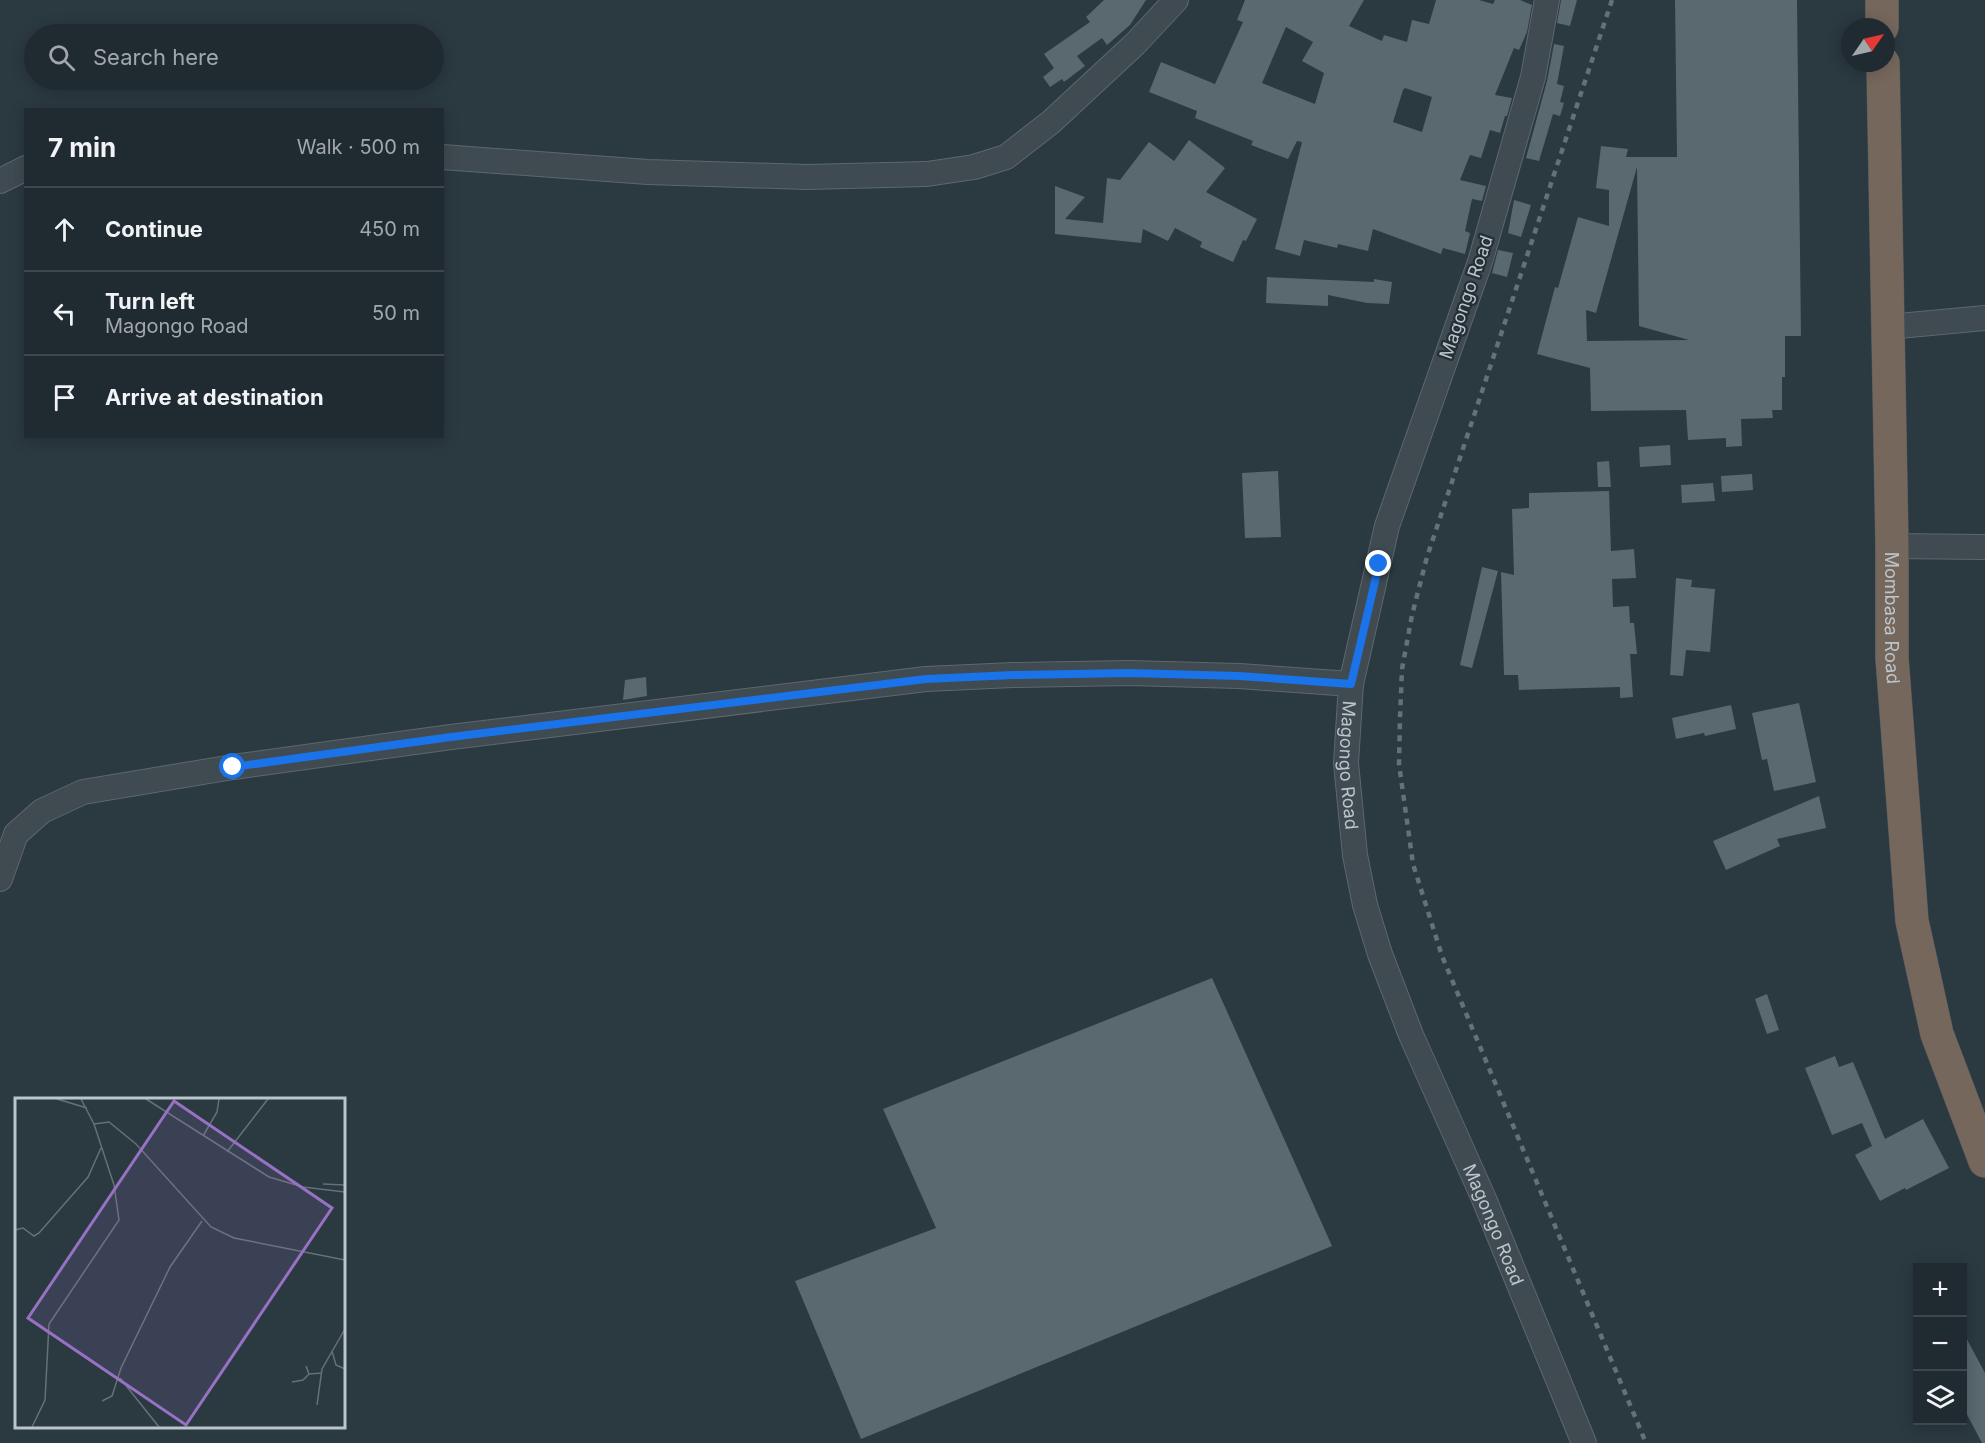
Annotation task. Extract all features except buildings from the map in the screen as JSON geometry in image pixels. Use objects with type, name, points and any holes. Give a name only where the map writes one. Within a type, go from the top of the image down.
[{"type":"highway","points":[[1882,0],[1882,18]]},
{"type":"highway","name":"Mombasa Road","points":[[1883,72],[1892,658],[1912,921],[1937,1034],[1985,1161]]},
{"type":"street","points":[[444,157],[648,172],[807,177],[927,174],[974,167],[1006,157],[1051,122],[1135,44],[1176,0]]},
{"type":"street","name":"Magongo Road","points":[[1547,0],[1533,77],[1480,262],[1387,526],[1351,684],[1346,763],[1355,855],[1365,905],[1377,945],[1411,1035],[1484,1199],[1584,1443]]},
{"type":"street","points":[[0,181],[24,169]]},
{"type":"street","points":[[1888,327],[1985,318]]},
{"type":"street","points":[[1892,546],[1985,547]]},
{"type":"street","points":[[0,879],[8,834],[42,811],[82,792],[233,767],[451,737],[926,679],[1129,673],[1239,676],[1351,684]]},
{"type":"railway","points":[[1612,0],[1427,557],[1412,615],[1402,669],[1399,764],[1413,864],[1442,956],[1646,1443]]},
{"type":"route","points":[[233,767],[451,737],[926,679],[1129,673],[1239,676],[1351,684],[1379,564]]}]
